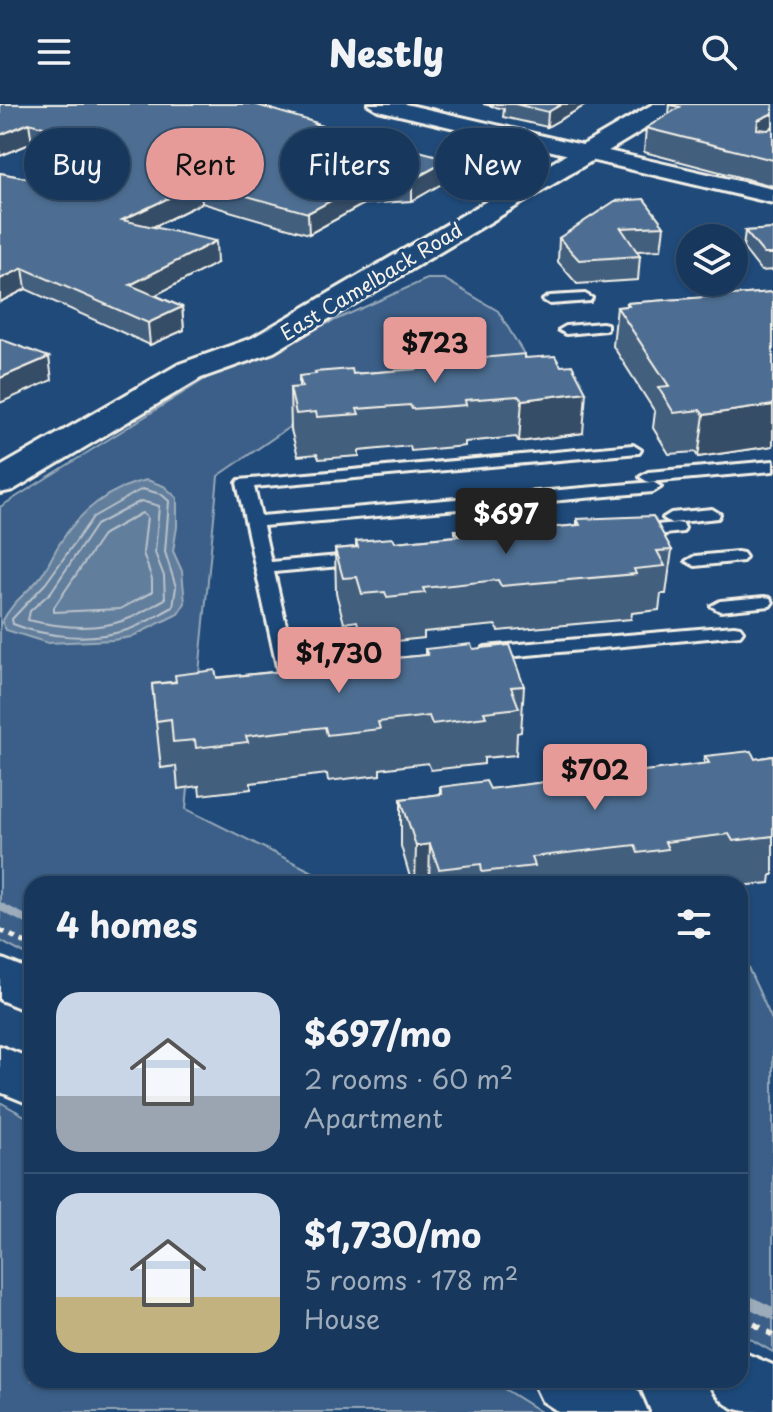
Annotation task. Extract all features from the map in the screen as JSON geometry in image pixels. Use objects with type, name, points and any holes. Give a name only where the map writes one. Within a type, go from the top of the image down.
[{"type":"main road","name":"East Camelback Road","points":[[0,482],[190,371],[229,335],[564,150],[632,104]]},
{"type":"main road","name":"East Camelback Road","points":[[564,150],[670,104]]},
{"type":"main road","points":[[0,977],[24,990]]},
{"type":"main road","points":[[0,1067],[24,1080]]},
{"type":"main road","points":[[748,1385],[773,1399]]},
{"type":"main road","points":[[577,1388],[616,1412]]},
{"type":"street","points":[[378,104],[773,203]]},
{"type":"street","points":[[564,150],[773,196]]},
{"type":"lane","points":[[550,300],[585,298]]},
{"type":"lane","points":[[566,330],[602,327]]},
{"type":"lane","points":[[334,667],[287,671],[245,483],[633,450]]},
{"type":"lane","points":[[254,522],[651,482],[773,466]]},
{"type":"lane","points":[[624,534],[712,514]]},
{"type":"lane","points":[[695,561],[737,557]]},
{"type":"lane","points":[[264,568],[375,558]]},
{"type":"lane","points":[[720,606],[764,602]]},
{"type":"lane","points":[[458,656],[734,631]]},
{"type":"path","points":[[0,930],[24,942]]},
{"type":"path","points":[[748,1321],[773,1335]]},
{"type":"shaded area","points":[[427,279],[444,279],[498,311],[548,394],[304,417],[218,476],[186,809],[321,876],[24,876],[24,954],[0,941],[0,507],[210,376]]},
{"type":"shaded area","points":[[748,967],[773,1022],[773,1352],[748,1338]]},
{"type":"shaded area","points":[[0,1102],[24,1116],[24,1388],[503,1388],[541,1412],[0,1412]]},
{"type":"water","points":[[147,480],[164,486],[177,498],[173,551],[182,571],[185,603],[178,614],[131,637],[113,640],[48,643],[6,630],[2,622],[41,576],[76,521],[97,502],[120,488]]},
{"type":"building","points":[[0,104],[259,104],[330,128],[280,128],[280,200],[332,200],[308,213],[261,200],[264,200],[264,128],[146,128],[146,200],[164,200],[122,220],[216,241],[130,285],[182,307],[148,323],[23,268],[0,279],[0,173],[24,178],[24,200],[130,200],[130,128],[47,128],[29,123],[0,135]]},
{"type":"building","points":[[515,104],[562,104],[548,112]]},
{"type":"building","points":[[671,104],[773,104],[773,113],[758,120],[757,129],[768,130],[773,126],[773,160],[646,128],[680,107]]},
{"type":"building","points":[[419,151],[435,155],[435,167],[419,176]]},
{"type":"building","points":[[644,199],[664,226],[621,228],[640,256],[579,260],[559,238],[615,201]]},
{"type":"building","points":[[773,229],[773,254],[764,254],[748,231]]},
{"type":"building","points":[[773,292],[773,405],[704,415],[700,410],[674,413],[658,387],[669,386],[617,307],[629,306],[627,303]]},
{"type":"building","points":[[0,339],[49,357],[0,378]]},
{"type":"building","points":[[525,354],[525,358],[555,356],[561,366],[572,365],[586,392],[522,400],[518,396],[465,400],[466,405],[357,409],[359,414],[317,417],[316,412],[296,414],[290,388],[302,387],[299,376],[315,372],[352,369],[353,374],[417,369],[415,364]]},
{"type":"building","points":[[653,516],[672,550],[657,551],[665,566],[634,569],[636,574],[501,586],[498,580],[423,588],[425,593],[387,597],[385,592],[362,594],[357,577],[343,578],[335,549],[358,547],[356,541],[393,538],[395,542],[459,536],[455,530],[513,525],[516,531],[580,525],[577,519]]},
{"type":"building","points":[[471,644],[473,649],[509,645],[524,686],[511,687],[519,708],[484,712],[486,717],[432,724],[429,716],[378,722],[380,729],[327,735],[325,727],[246,736],[248,742],[196,748],[195,740],[173,742],[171,719],[156,721],[152,684],[176,682],[175,675],[215,670],[217,678],[294,670],[292,662],[354,655],[356,662],[428,655],[425,649]]},
{"type":"building","points":[[751,751],[755,759],[773,756],[773,836],[733,841],[729,834],[665,842],[668,849],[638,853],[635,845],[532,857],[535,866],[482,872],[481,864],[439,869],[430,844],[416,846],[401,799],[442,794],[440,787],[486,781],[490,789],[569,779],[564,772],[632,763],[637,772],[709,763],[705,756]]},
{"type":"waterway","points":[[0,906],[24,919]]},
{"type":"waterway","points":[[748,1301],[773,1314]]}]
